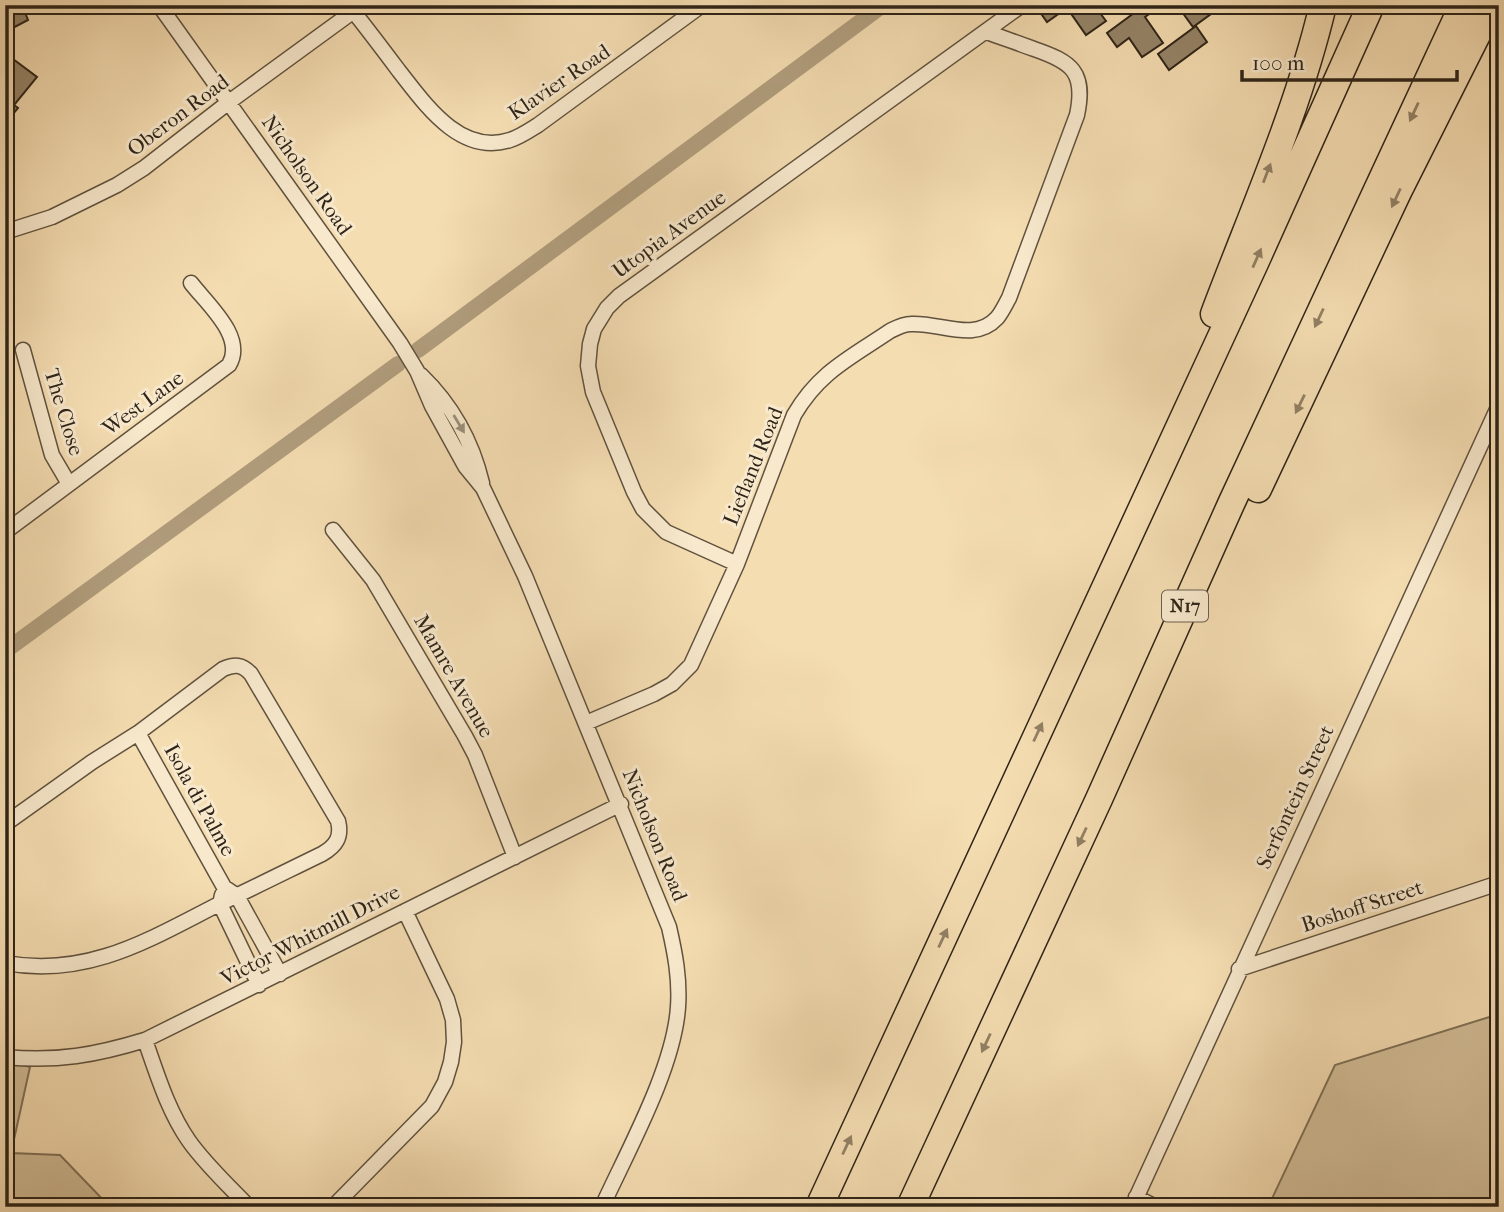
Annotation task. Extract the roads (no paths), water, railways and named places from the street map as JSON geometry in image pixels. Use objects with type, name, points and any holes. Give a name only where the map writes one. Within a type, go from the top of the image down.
[{"type":"highway","points":[[1140,512],[1286,122],[1323,5]]},
{"type":"highway","points":[[819,1207],[1371,5]]},
{"type":"highway","name":"N17","points":[[910,1207],[1463,5]]},
{"type":"highway","points":[[1100,799],[1117,776],[1177,659],[1398,192],[1492,5]]},
{"type":"street","name":"Nicholson Road","points":[[159,5],[400,343],[417,371],[441,397],[469,441],[477,459],[483,488],[525,576],[621,804],[669,927],[677,968],[678,1007],[675,1029],[666,1061],[602,1207]]},
{"type":"street","name":"Klavier Road","points":[[358,8],[430,110],[448,127],[473,139],[499,142],[511,140],[538,125],[702,5]]},
{"type":"street","name":"Utopia Avenue","points":[[737,564],[666,532],[643,509],[593,392],[588,366],[594,329],[607,308],[619,296],[1023,5]]},
{"type":"street","name":"Oberon Road","points":[[5,232],[52,217],[117,185],[144,168],[358,8]]},
{"type":"street","name":"Liefland Road","points":[[586,723],[654,694],[683,675],[700,647],[737,564],[794,415],[822,377],[901,326],[929,324],[968,331],[988,326],[998,317],[1009,298],[1077,115],[1081,97],[1080,80],[1067,63],[1055,56],[987,32]]},
{"type":"street","name":"West Lane","points":[[5,532],[229,365],[233,355],[233,341],[191,283]]},
{"type":"street","name":"The Close","points":[[23,350],[52,455],[69,484]]},
{"type":"street","name":"Serfontein Street","points":[[1134,1202],[1499,404]]},
{"type":"street","name":"Mamre Avenue","points":[[333,530],[373,580],[465,736],[515,857]]},
{"type":"street","points":[[5,824],[138,733],[223,670],[238,665],[251,674],[338,821],[340,836],[337,842],[322,854],[134,948],[94,960],[52,968],[5,963]]},
{"type":"street","name":"Isola di Palme","points":[[138,733],[224,887],[237,895],[280,974]]},
{"type":"street","name":"Victor Whitmill Drive","points":[[5,1056],[30,1059],[81,1057],[145,1040],[621,804]]},
{"type":"street","name":"Boshoff Street","points":[[1239,969],[1499,883]]},
{"type":"street","name":"Isola di Palme","points":[[220,904],[224,887]]},
{"type":"street","points":[[220,904],[259,985]]},
{"type":"street","points":[[333,1207],[432,1106],[445,1082],[451,1062],[453,1020],[447,999],[405,911]]},
{"type":"street","points":[[145,1040],[176,1118],[190,1142],[249,1207]]},
{"type":"street","points":[[1134,1202],[1156,1207]]},
{"type":"waterway","points":[[418,350],[883,5]]},
{"type":"waterway","points":[[5,651],[398,364]]}]
